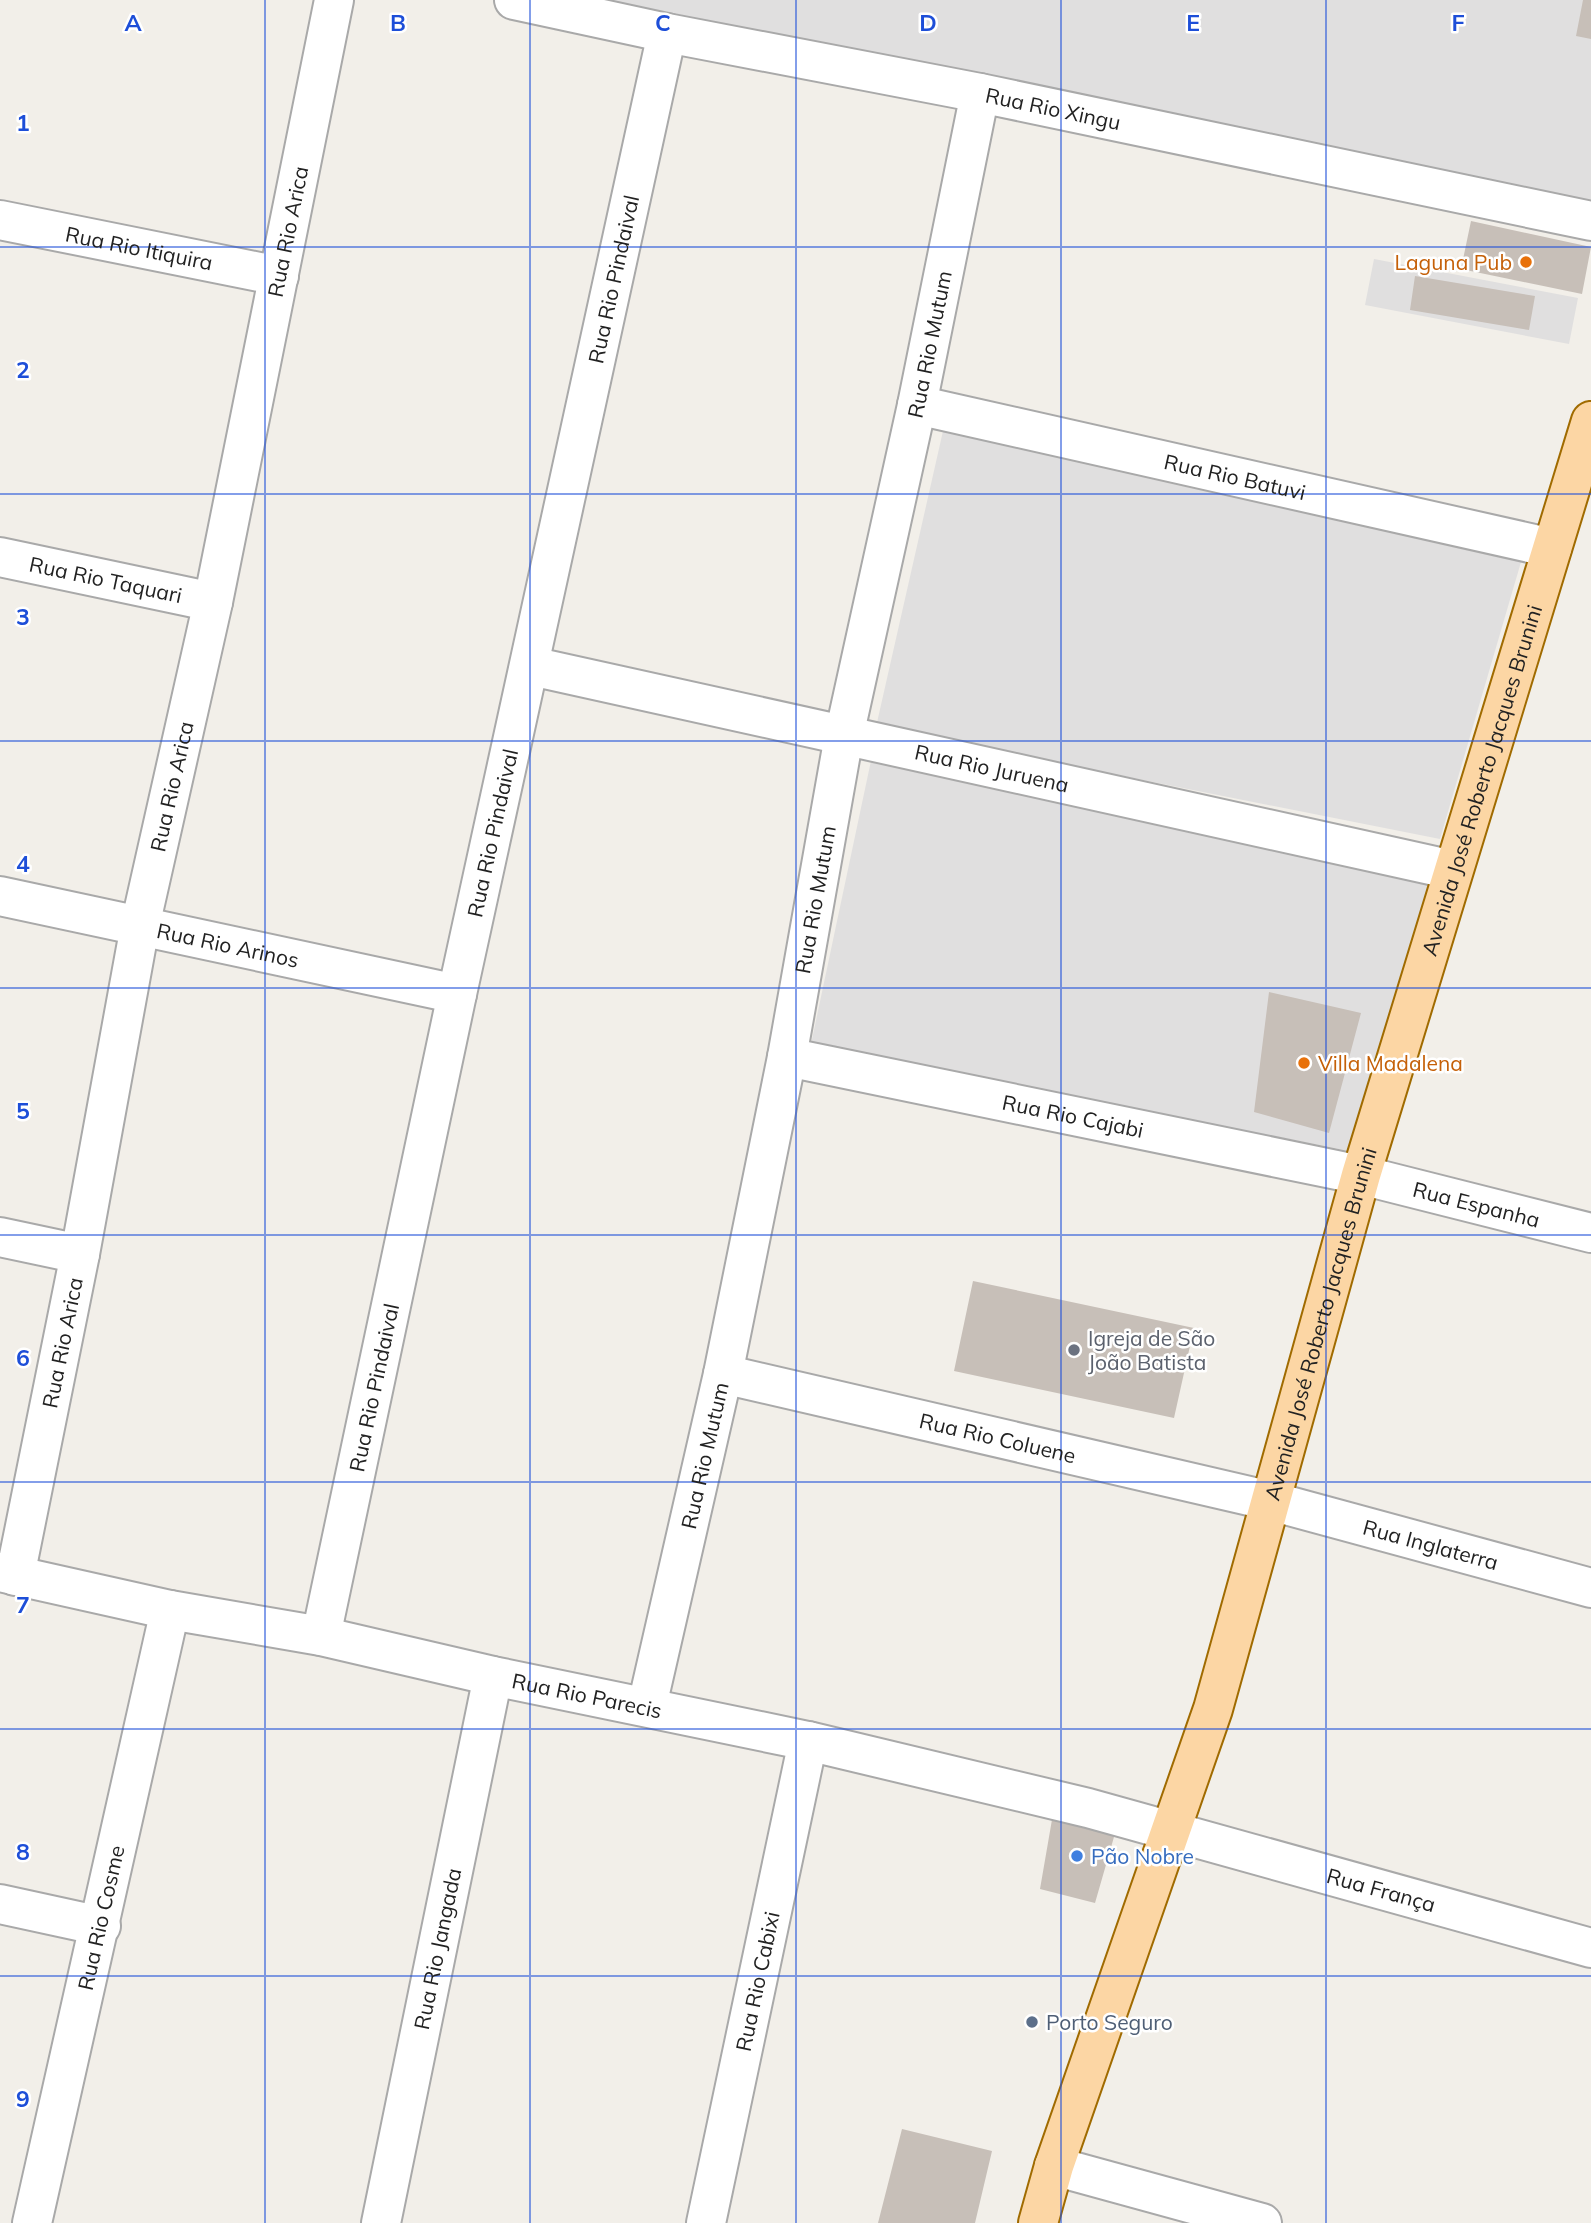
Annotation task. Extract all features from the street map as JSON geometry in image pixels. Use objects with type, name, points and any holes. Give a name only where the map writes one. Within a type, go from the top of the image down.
[{"type":"main road","name":"Avenida José Roberto Jacques Brunini","points":[[1038,2223],[1054,2166],[1213,1709],[1361,1175],[1591,421]]},
{"type":"street","name":"Rua Rio Arica","points":[[8,1574],[80,1254],[140,926],[213,602],[334,0]]},
{"type":"street","name":"Rua Rio Xingu","points":[[514,0],[667,33],[980,93],[1591,221]]},
{"type":"street","name":"Rua Rio Pindaival","points":[[321,1636],[457,994],[531,666],[667,33]]},
{"type":"street","name":"Rua Rio Mutum","points":[[647,1706],[723,1374],[787,1057],[844,736],[917,405],[980,93]]},
{"type":"street","name":"Rua Rio Itiquira","points":[[0,220],[279,276]]},
{"type":"street","name":"Rua Rio Batuvi","points":[[917,405],[1552,548]]},
{"type":"street","name":"Rua Rio Taquari","points":[[0,556],[213,602]]},
{"type":"street","name":"Rua Rio Juruena","points":[[531,666],[1453,870]]},
{"type":"street","name":"Rua Rio Arinos","points":[[0,896],[457,994]]},
{"type":"street","name":"Rua Rio Cajabi","points":[[787,1057],[1361,1175]]},
{"type":"street","name":"Rua Espanha","points":[[1361,1175],[1591,1233]]},
{"type":"street","points":[[0,1237],[80,1254]]},
{"type":"street","name":"Rua Rio Coluene","points":[[723,1374],[1271,1501]]},
{"type":"street","name":"Rua Inglaterra","points":[[1271,1501],[1591,1588]]},
{"type":"street","name":"Rua Rio Parecis","points":[[8,1574],[170,1610],[321,1636],[493,1676],[808,1741],[1170,1830]]},
{"type":"street","name":"Rua Rio Cosme","points":[[32,2223],[170,1610]]},
{"type":"street","name":"Rua Rio Jangada","points":[[381,2223],[493,1676]]},
{"type":"street","name":"Rua Rio Cabixi","points":[[706,2223],[808,1741]]},
{"type":"street","name":"Rua França","points":[[1170,1830],[1591,1948]]},
{"type":"street","points":[[0,1904],[101,1926]]},
{"type":"street","points":[[1054,2166],[1262,2223]]},
{"type":"shaded area","points":[[609,0],[1591,0],[1591,201]]},
{"type":"shaded area","points":[[1374,259],[1578,298],[1569,344],[1365,305]]},
{"type":"shaded area","points":[[943,431],[1521,562],[1440,839],[876,727]]},
{"type":"shaded area","points":[[872,756],[1435,874],[1354,1152],[811,1044]]},
{"type":"building","points":[[1583,0],[1591,0],[1591,39],[1576,36]]},
{"type":"building","name":"Laguna Pub","points":[[1471,221],[1591,247],[1582,294],[1461,269]]},
{"type":"building","points":[[1415,276],[1535,296],[1529,330],[1410,310]]},
{"type":"building","name":"Villa Madalena","points":[[1269,992],[1361,1013],[1329,1133],[1254,1112]]},
{"type":"building","name":"Igreja de São João Batista","points":[[973,1281],[1194,1328],[1174,1418],[954,1371]]},
{"type":"building","name":"Pão Nobre","points":[[1054,1808],[1118,1823],[1095,1903],[1040,1889]]},
{"type":"building","points":[[902,2129],[992,2151],[975,2223],[878,2223]]},
{"type":"place","name":"Laguna Pub","points":[[1526,262]]},
{"type":"place","name":"Villa Madalena","points":[[1304,1063]]},
{"type":"place","name":"Igreja de São João Batista","points":[[1074,1350]]},
{"type":"place","name":"Pão Nobre","points":[[1077,1856]]},
{"type":"place","name":"Porto Seguro","points":[[1032,2022]]}]
